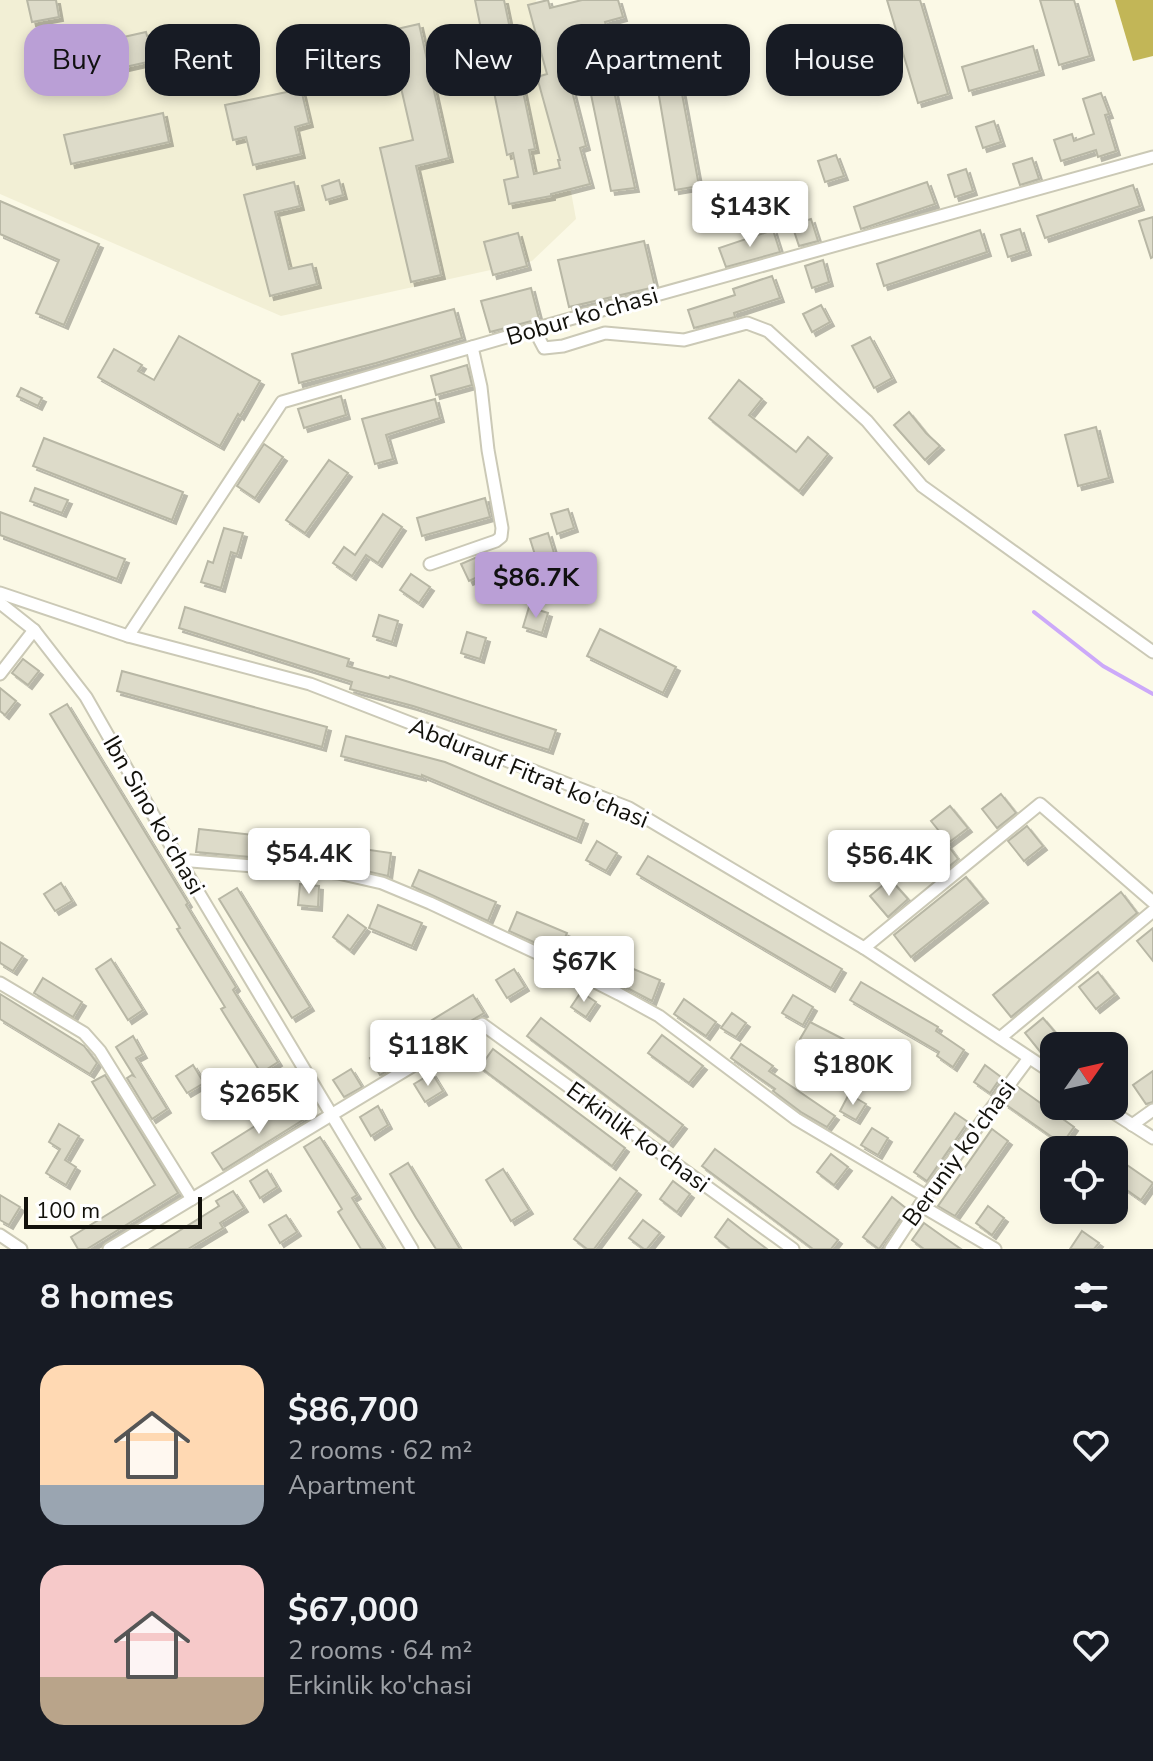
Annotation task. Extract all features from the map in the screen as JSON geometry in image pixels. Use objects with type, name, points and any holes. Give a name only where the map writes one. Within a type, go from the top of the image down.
[{"type":"street","name":"Bobur ko'chasi","points":[[128,636],[282,402],[1153,157]]},
{"type":"street","points":[[534,329],[544,348],[563,346],[605,333],[684,340],[747,323],[768,331],[867,421],[922,486],[1153,652]]},
{"type":"street","points":[[430,564],[501,537],[481,387],[472,347]]},
{"type":"street","name":"Abdurauf Fitrat ko'chasi","points":[[0,593],[128,636],[310,684],[629,808],[864,948],[1040,1065]]},
{"type":"street","name":"Ibn Sino ko'chasi","points":[[0,603],[34,630],[86,697],[179,860],[412,1249]]},
{"type":"street","points":[[0,674],[34,630]]},
{"type":"street","points":[[864,948],[1040,804],[1153,902]]},
{"type":"street","points":[[179,860],[338,873],[382,883],[556,962],[659,1016],[796,1119],[995,1249]]},
{"type":"street","points":[[1000,1038],[1153,911]]},
{"type":"street","points":[[0,983],[84,1033],[100,1051],[192,1199]]},
{"type":"street","name":"Erkinlik ko'chasi","points":[[332,1115],[482,1024],[793,1249]]},
{"type":"street","name":"Beruniy ko'chasi","points":[[891,1249],[923,1200],[1029,1058]]},
{"type":"street","points":[[1132,1125],[1153,1110]]},
{"type":"street","points":[[109,1249],[332,1115]]},
{"type":"street","points":[[1124,1120],[1153,1138]]},
{"type":"street","points":[[0,1235],[21,1249]]},
{"type":"shaded area","points":[[0,0],[536,0],[540,24],[426,24],[426,96],[541,96],[541,27],[576,219],[532,261],[281,316],[0,194]]},
{"type":"shaded area","points":[[1115,0],[1153,0],[1153,56],[1133,61]]},
{"type":"building","points":[[27,0],[56,0],[59,17],[32,22]]},
{"type":"building","points":[[475,0],[504,0],[509,24],[480,24]]},
{"type":"building","points":[[548,0],[550,8],[582,0],[618,0],[623,17],[606,24],[557,24],[557,96],[573,96],[586,146],[580,148],[590,184],[509,204],[504,180],[518,177],[513,153],[507,155],[495,96],[524,96],[535,149],[529,150],[534,174],[560,168],[541,91],[541,76],[547,74],[541,52],[541,24],[533,24],[528,5]]},
{"type":"building","points":[[887,0],[920,0],[948,94],[918,103],[903,53],[903,24],[894,24]]},
{"type":"building","points":[[1040,0],[1074,0],[1090,56],[1059,65]]},
{"type":"building","points":[[419,24],[426,55],[426,96],[435,96],[449,158],[416,166],[441,275],[411,282],[380,148],[413,140],[403,96],[410,96],[410,26]]},
{"type":"building","points":[[145,32],[145,63],[129,66],[129,36]]},
{"type":"building","points":[[1033,46],[1040,71],[969,91],[962,67]]},
{"type":"building","points":[[1101,93],[1109,114],[1105,115],[1116,151],[1098,157],[1096,150],[1061,161],[1054,140],[1072,134],[1074,141],[1094,134],[1083,99]]},
{"type":"building","points":[[276,94],[303,96],[309,123],[295,127],[301,154],[253,165],[246,137],[233,140],[225,105]]},
{"type":"building","points":[[591,96],[615,96],[635,188],[611,191]]},
{"type":"building","points":[[659,96],[682,96],[699,186],[675,190]]},
{"type":"building","points":[[163,113],[169,142],[71,164],[64,135]]},
{"type":"building","points":[[994,121],[1001,142],[983,148],[976,127]]},
{"type":"building","points":[[836,155],[844,176],[825,182],[818,161]]},
{"type":"building","points":[[1032,158],[1039,179],[1020,185],[1013,164]]},
{"type":"building","points":[[966,169],[973,191],[955,197],[948,175]]},
{"type":"building","points":[[339,180],[343,195],[326,200],[322,186]]},
{"type":"building","points":[[294,182],[300,206],[275,212],[289,269],[312,264],[317,284],[270,296],[244,195]]},
{"type":"building","points":[[927,182],[935,204],[861,229],[854,207]]},
{"type":"building","points":[[1133,185],[1140,206],[1045,238],[1037,216]]},
{"type":"building","points":[[0,201],[99,244],[64,325],[36,313],[59,260],[0,234]]},
{"type":"building","points":[[1153,217],[1153,257],[1151,258],[1139,221]]},
{"type":"building","points":[[811,219],[818,241],[799,246],[792,225]]},
{"type":"building","points":[[1020,229],[1027,251],[1008,257],[1001,235]]},
{"type":"building","points":[[773,230],[780,252],[726,267],[719,248]]},
{"type":"building","points":[[980,230],[987,252],[884,286],[877,264]]},
{"type":"building","points":[[518,233],[527,266],[493,275],[484,242]]},
{"type":"building","points":[[644,241],[655,287],[569,307],[558,260]]},
{"type":"building","points":[[823,260],[829,282],[812,288],[805,266]]},
{"type":"building","points":[[772,276],[780,298],[734,313],[735,317],[694,328],[688,310],[735,295],[733,289]]},
{"type":"building","points":[[531,288],[539,319],[490,332],[481,301]]},
{"type":"building","points":[[821,305],[830,322],[812,332],[803,314]]},
{"type":"building","points":[[454,309],[462,338],[299,383],[292,354]]},
{"type":"building","points":[[179,336],[260,381],[220,446],[98,377],[114,349],[142,365],[138,371],[154,380]]},
{"type":"building","points":[[870,337],[892,378],[874,388],[852,346]]},
{"type":"building","points":[[467,365],[472,385],[436,395],[431,376]]},
{"type":"building","points":[[739,380],[762,399],[749,415],[796,452],[808,437],[828,454],[799,491],[709,418]]},
{"type":"building","points":[[21,388],[42,398],[38,406],[17,396]]},
{"type":"building","points":[[341,396],[346,415],[304,428],[298,409]]},
{"type":"building","points":[[435,399],[440,418],[386,435],[393,459],[375,464],[362,419]]},
{"type":"building","points":[[909,412],[940,446],[925,460],[894,425]]},
{"type":"building","points":[[1096,427],[1109,478],[1078,486],[1065,435]]},
{"type":"building","points":[[44,438],[183,492],[172,520],[33,466]]},
{"type":"building","points":[[264,444],[283,457],[255,498],[237,486]]},
{"type":"building","points":[[329,460],[348,473],[305,533],[286,520]]},
{"type":"building","points":[[35,488],[68,500],[62,513],[30,501]]},
{"type":"building","points":[[485,498],[490,517],[422,536],[417,518]]},
{"type":"building","points":[[568,509],[574,528],[557,534],[551,514]]},
{"type":"building","points":[[0,512],[125,559],[117,579],[0,535]]},
{"type":"building","points":[[383,514],[402,527],[378,563],[366,555],[352,576],[333,563],[344,547],[355,555]]},
{"type":"building","points":[[224,528],[243,533],[237,554],[231,552],[221,588],[201,582],[208,561],[213,563]]},
{"type":"building","points":[[548,533],[554,553],[536,558],[530,539]]},
{"type":"building","points":[[477,557],[484,574],[469,581],[461,564]]},
{"type":"building","points":[[533,557],[539,576],[501,587],[495,568]]},
{"type":"building","points":[[411,574],[430,587],[419,603],[400,590]]},
{"type":"building","points":[[185,607],[349,659],[347,666],[390,676],[556,730],[549,750],[350,689],[352,682],[179,628]]},
{"type":"building","points":[[529,607],[548,613],[542,633],[523,627]]},
{"type":"building","points":[[379,615],[398,621],[392,642],[373,636]]},
{"type":"building","points":[[600,629],[676,667],[663,693],[587,656]]},
{"type":"building","points":[[467,632],[486,638],[480,659],[461,653]]},
{"type":"building","points":[[23,659],[39,671],[28,685],[12,673]]},
{"type":"building","points":[[122,671],[327,727],[322,747],[117,691]]},
{"type":"building","points":[[0,688],[16,701],[5,715],[0,711]]},
{"type":"building","points":[[67,704],[188,903],[186,905],[236,987],[233,990],[278,1062],[261,1073],[221,1009],[225,1007],[177,929],[180,928],[50,714]]},
{"type":"building","points":[[346,736],[445,762],[584,820],[577,839],[422,775],[341,756]]},
{"type":"building","points":[[1001,794],[1016,813],[997,828],[982,809]]},
{"type":"building","points":[[950,806],[968,828],[947,844],[958,859],[940,874],[922,852],[943,836],[931,821]]},
{"type":"building","points":[[1027,826],[1043,846],[1024,861],[1008,841]]},
{"type":"building","points":[[199,829],[391,853],[388,876],[339,865],[196,852]]},
{"type":"building","points":[[597,841],[617,853],[606,871],[586,860]]},
{"type":"building","points":[[648,856],[842,969],[831,988],[637,874]]},
{"type":"building","points":[[419,870],[496,902],[488,921],[412,886]]},
{"type":"building","points":[[966,877],[984,899],[911,957],[894,935]]},
{"type":"building","points":[[890,879],[908,899],[888,917],[870,896]]},
{"type":"building","points":[[61,883],[72,901],[55,911],[44,894]]},
{"type":"building","points":[[300,884],[319,886],[318,907],[298,905]]},
{"type":"building","points":[[237,888],[310,1007],[292,1018],[219,899]]},
{"type":"building","points":[[1121,892],[1137,913],[1011,1017],[993,995]]},
{"type":"building","points":[[378,905],[422,923],[412,946],[369,928]]},
{"type":"building","points":[[517,912],[567,933],[564,940],[660,980],[652,1001],[574,960],[509,931]]},
{"type":"building","points":[[348,915],[366,928],[350,950],[333,937]]},
{"type":"building","points":[[1153,928],[1153,961],[1137,941]]},
{"type":"building","points":[[0,942],[23,956],[13,971],[0,963]]},
{"type":"building","points":[[111,959],[143,1010],[128,1020],[96,969]]},
{"type":"building","points":[[514,969],[525,987],[507,998],[496,980]]},
{"type":"building","points":[[1098,972],[1115,994],[1096,1009],[1079,987]]},
{"type":"building","points":[[43,978],[82,1002],[73,1017],[34,993]]},
{"type":"building","points":[[861,982],[938,1027],[936,1031],[964,1050],[953,1067],[937,1056],[939,1052],[850,1000]]},
{"type":"building","points":[[581,992],[596,1002],[586,1017],[571,1007]]},
{"type":"building","points":[[0,994],[84,1046],[97,1063],[90,1074],[0,1019]]},
{"type":"building","points":[[473,995],[484,1013],[380,1075],[370,1058]]},
{"type":"building","points":[[793,995],[813,1007],[803,1025],[782,1013]]},
{"type":"building","points":[[684,999],[716,1022],[706,1036],[674,1014]]},
{"type":"building","points":[[732,1013],[746,1023],[736,1037],[721,1028]]},
{"type":"building","points":[[541,1018],[683,1125],[669,1143],[527,1036]]},
{"type":"building","points":[[1043,1018],[1055,1032],[1040,1032],[1040,1052],[1025,1033]]},
{"type":"building","points":[[810,1022],[847,1041],[836,1060],[800,1039]]},
{"type":"building","points":[[662,1035],[703,1066],[689,1083],[648,1053]]},
{"type":"building","points":[[133,1036],[143,1054],[136,1058],[167,1109],[152,1119],[127,1078],[134,1076],[116,1047]]},
{"type":"building","points":[[741,1044],[773,1066],[769,1071],[835,1116],[827,1127],[801,1112],[731,1058]]},
{"type":"building","points":[[493,1049],[625,1148],[612,1166],[480,1067]]},
{"type":"building","points":[[193,1065],[204,1083],[187,1093],[176,1076]]},
{"type":"building","points":[[985,1065],[1001,1077],[990,1093],[974,1082]]},
{"type":"building","points":[[351,1069],[362,1087],[344,1097],[333,1080]]},
{"type":"building","points":[[1153,1071],[1153,1102],[1146,1104],[1133,1085]]},
{"type":"building","points":[[432,1073],[443,1091],[425,1102],[414,1084]]},
{"type":"building","points":[[105,1075],[178,1193],[87,1249],[78,1249],[71,1237],[155,1185],[92,1082]]},
{"type":"building","points":[[1018,1087],[1040,1103],[1040,1120],[1064,1120],[1074,1127],[1068,1136],[1051,1136],[1005,1104]]},
{"type":"building","points":[[849,1094],[866,1104],[856,1120],[840,1111]]},
{"type":"building","points":[[295,1101],[306,1118],[223,1170],[212,1153]]},
{"type":"building","points":[[378,1106],[388,1125],[371,1136],[360,1117]]},
{"type":"building","points":[[955,1113],[968,1122],[927,1181],[914,1172]]},
{"type":"building","points":[[59,1124],[79,1136],[65,1160],[76,1167],[66,1185],[46,1173],[60,1149],[49,1142]]},
{"type":"building","points":[[872,1128],[888,1138],[878,1155],[861,1145]]},
{"type":"building","points":[[992,1129],[1008,1141],[955,1216],[938,1206]]},
{"type":"building","points":[[320,1137],[357,1195],[352,1198],[384,1249],[361,1249],[338,1212],[342,1209],[304,1147]]},
{"type":"building","points":[[715,1149],[838,1240],[831,1249],[813,1249],[702,1166]]},
{"type":"building","points":[[831,1154],[848,1167],[834,1185],[817,1172]]},
{"type":"building","points":[[408,1163],[460,1249],[436,1249],[416,1218],[390,1174]]},
{"type":"building","points":[[1128,1166],[1153,1183],[1141,1200],[1128,1191]]},
{"type":"building","points":[[503,1169],[529,1210],[511,1221],[486,1180]]},
{"type":"building","points":[[267,1170],[277,1187],[260,1198],[250,1181]]},
{"type":"building","points":[[620,1178],[637,1191],[594,1249],[587,1249],[574,1239]]},
{"type":"building","points":[[673,1181],[690,1194],[677,1212],[660,1199]]},
{"type":"building","points":[[233,1191],[244,1208],[220,1223],[223,1228],[188,1249],[150,1249],[219,1206],[216,1201]]},
{"type":"building","points":[[0,1195],[20,1207],[9,1225],[0,1220]]},
{"type":"building","points":[[892,1197],[907,1209],[879,1249],[863,1237]]},
{"type":"building","points":[[988,1206],[1004,1218],[992,1235],[976,1223]]},
{"type":"building","points":[[286,1215],[297,1232],[280,1243],[269,1225]]},
{"type":"building","points":[[728,1219],[767,1249],[730,1249],[715,1237]]},
{"type":"building","points":[[643,1220],[660,1233],[647,1249],[629,1238]]},
{"type":"building","points":[[924,1223],[961,1249],[924,1249],[912,1240]]},
{"type":"building","points":[[1082,1231],[1099,1243],[1094,1249],[1070,1249]]},
{"type":"waterway","points":[[1034,612],[1103,666],[1153,694]]}]
